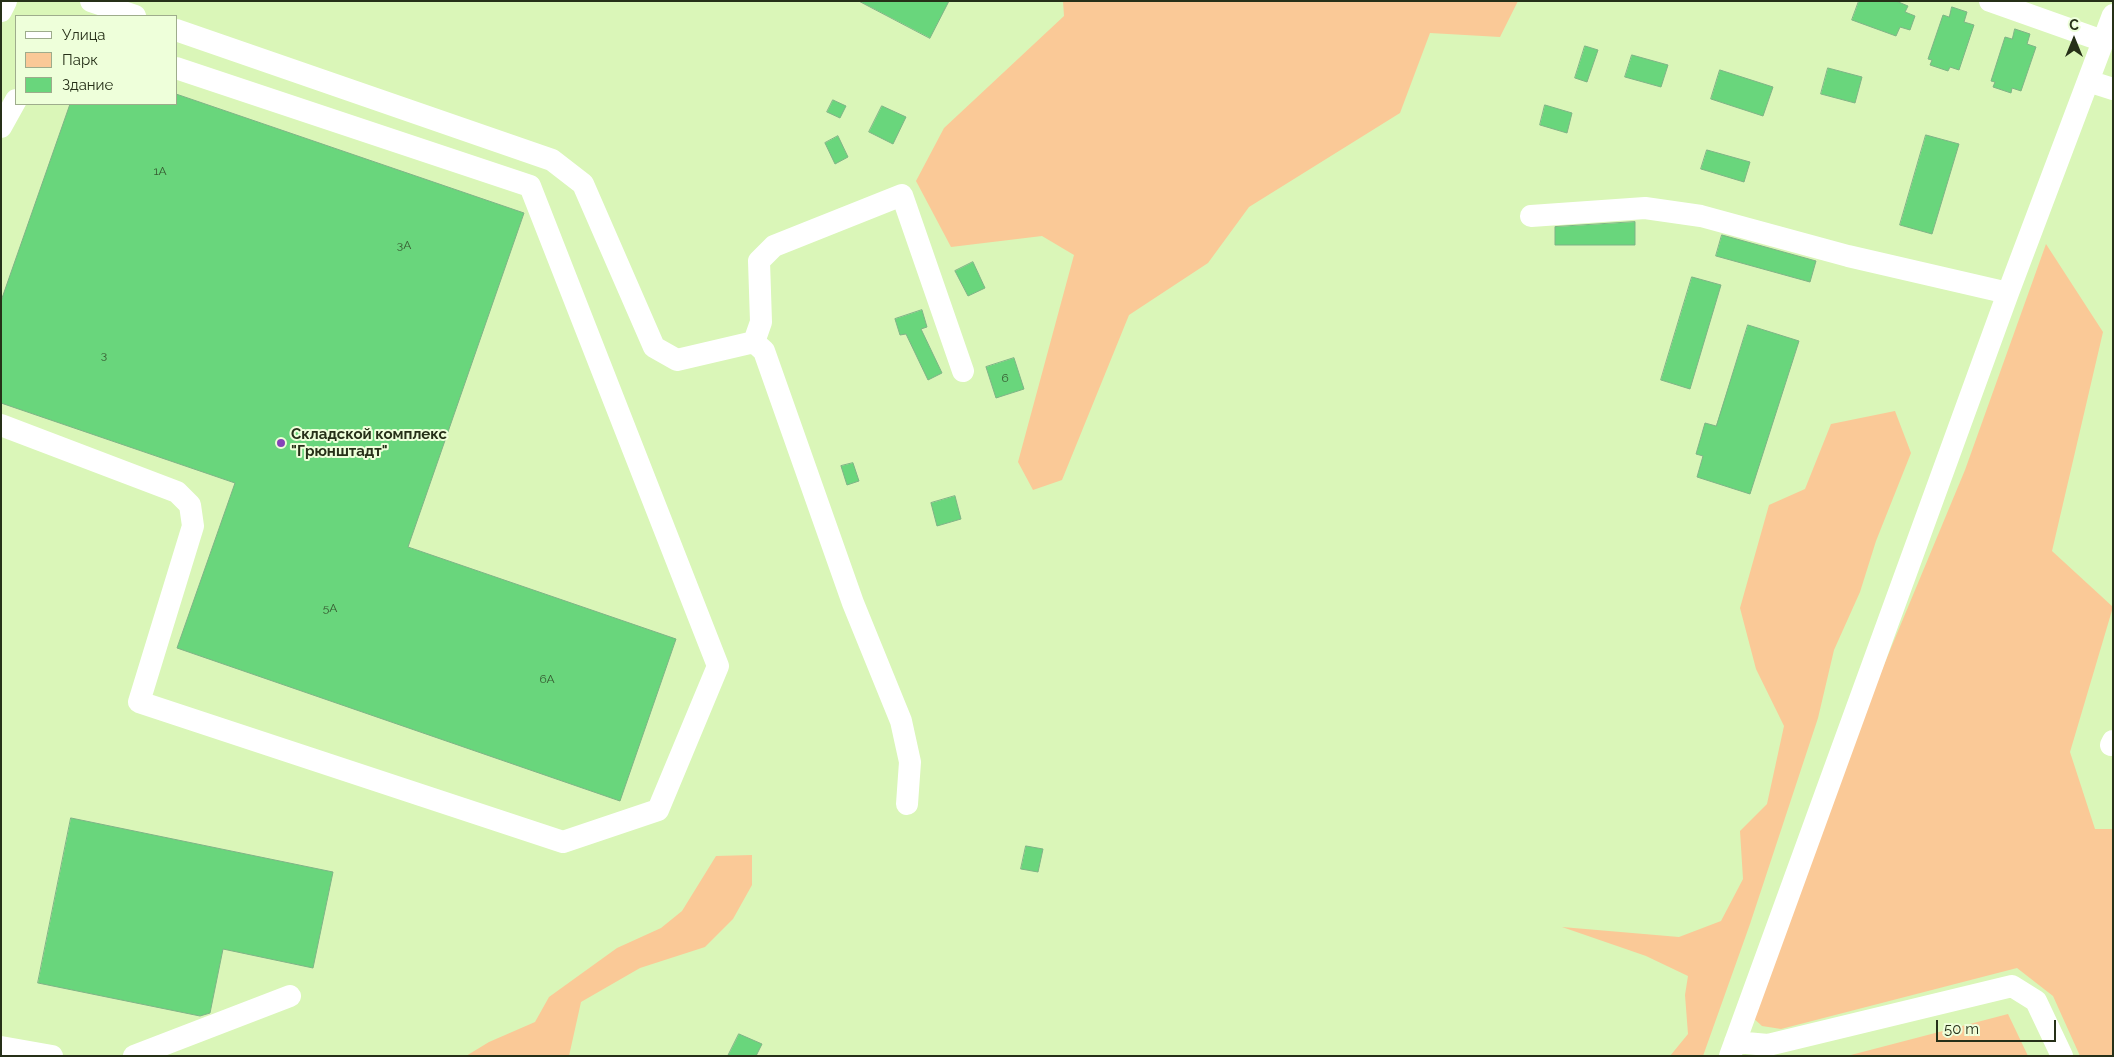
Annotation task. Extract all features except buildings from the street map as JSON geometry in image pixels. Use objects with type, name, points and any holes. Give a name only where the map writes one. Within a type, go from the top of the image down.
[{"type":"street","points":[[1,11],[6,1]]},
{"type":"street","points":[[91,1],[132,15]]},
{"type":"street","points":[[1990,1],[2103,41]]},
{"type":"street","points":[[2062,1056],[2036,1001],[2012,986],[1768,1045],[1732,1049],[2008,293],[2113,15]]},
{"type":"street","points":[[178,31],[552,160],[583,184],[654,348],[677,360],[754,342]]},
{"type":"street","points":[[1,426],[177,492],[190,505],[193,526],[139,702],[563,842],[658,810],[718,666],[530,186],[178,69]]},
{"type":"street","points":[[2088,81],[2113,90]]},
{"type":"street","points":[[1,127],[15,102]]},
{"type":"street","points":[[754,342],[761,322],[759,261],[774,246],[902,195],[963,371]]},
{"type":"street","points":[[1531,216],[1645,208],[1702,216],[1848,256],[2008,293]]},
{"type":"street","points":[[754,342],[764,351],[853,603],[901,721],[910,762],[907,804]]},
{"type":"street","points":[[134,1056],[290,996]]},
{"type":"street","points":[[1,1047],[52,1056]]},
{"type":"green space","points":[[1063,1],[1518,1],[1500,37],[1430,33],[1400,113],[1249,207],[1208,263],[1129,315],[1062,480],[1033,490],[1018,462],[1074,255],[1042,236],[951,247],[916,181],[944,128],[1064,16]]},
{"type":"green space","points":[[2046,244],[2103,332],[2052,551],[2113,607],[2070,752],[2095,829],[2113,829],[2113,1056],[2080,1056],[2053,996],[2017,968],[1781,1029],[1762,1026],[1751,1016],[1861,720],[1965,470]]},
{"type":"green space","points":[[1895,411],[1911,453],[1876,541],[1860,592],[1834,650],[1818,718],[1750,924],[1703,1056],[1670,1056],[1688,1034],[1685,995],[1688,976],[1646,956],[1562,927],[1679,937],[1721,921],[1743,879],[1740,831],[1767,804],[1784,726],[1756,669],[1740,608],[1769,505],[1805,489],[1831,424]]},
{"type":"green space","points":[[752,855],[752,885],[733,919],[705,947],[640,968],[581,1002],[569,1056],[466,1056],[489,1042],[535,1022],[549,997],[617,948],[661,928],[682,911],[716,856]]},
{"type":"green space","points":[[2008,1014],[2028,1056],[1847,1056]]},
{"type":"place","name":"Складской комплекс \"Грюнштадт\"","points":[[281,443]]}]
